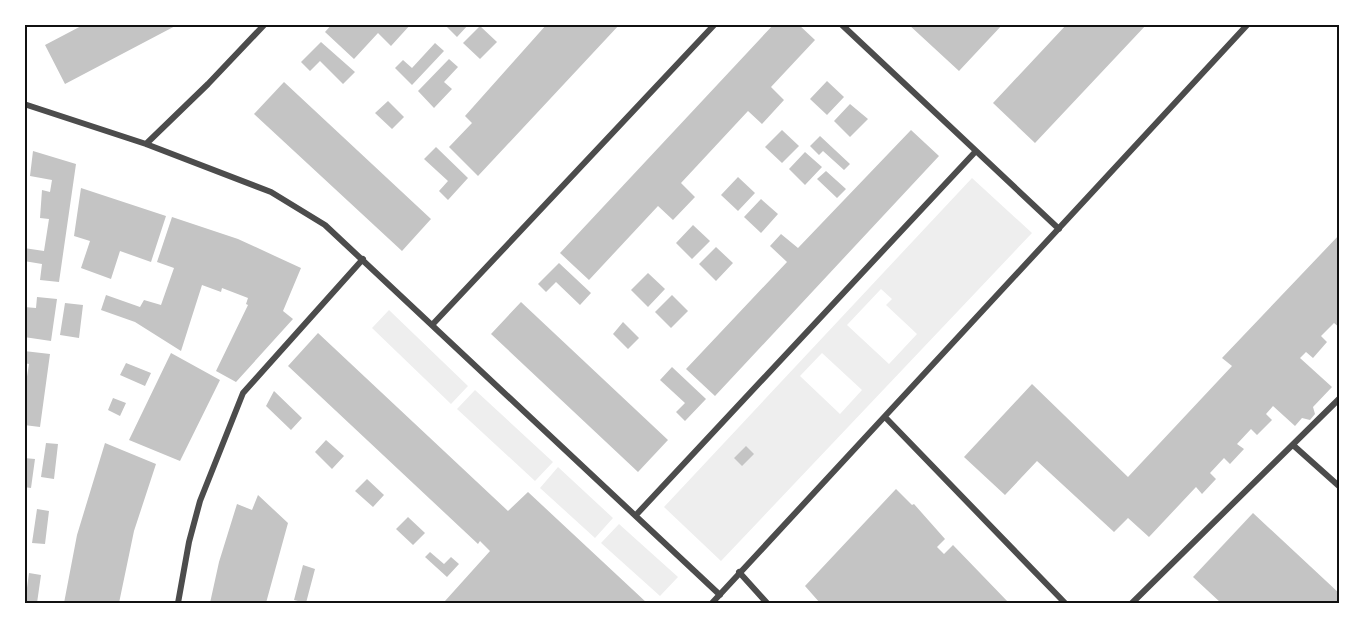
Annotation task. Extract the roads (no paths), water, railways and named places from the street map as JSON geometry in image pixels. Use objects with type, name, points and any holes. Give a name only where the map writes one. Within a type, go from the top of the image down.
[{"type":"street","points":[[146,144],[265,24]]},
{"type":"street","points":[[432,325],[715,24]]},
{"type":"street","points":[[841,24],[1059,229]]},
{"type":"street","points":[[712,603],[1248,24]]},
{"type":"street","points":[[24,104],[146,144],[271,192],[325,225],[720,595]]},
{"type":"street","points":[[636,515],[976,151]]},
{"type":"street","points":[[178,603],[189,542],[200,501],[243,393],[363,259]]},
{"type":"street","points":[[1132,603],[1340,398]]},
{"type":"street","points":[[885,417],[1065,603]]},
{"type":"street","points":[[1293,445],[1340,487]]},
{"type":"street","points":[[740,572],[767,603]]}]
